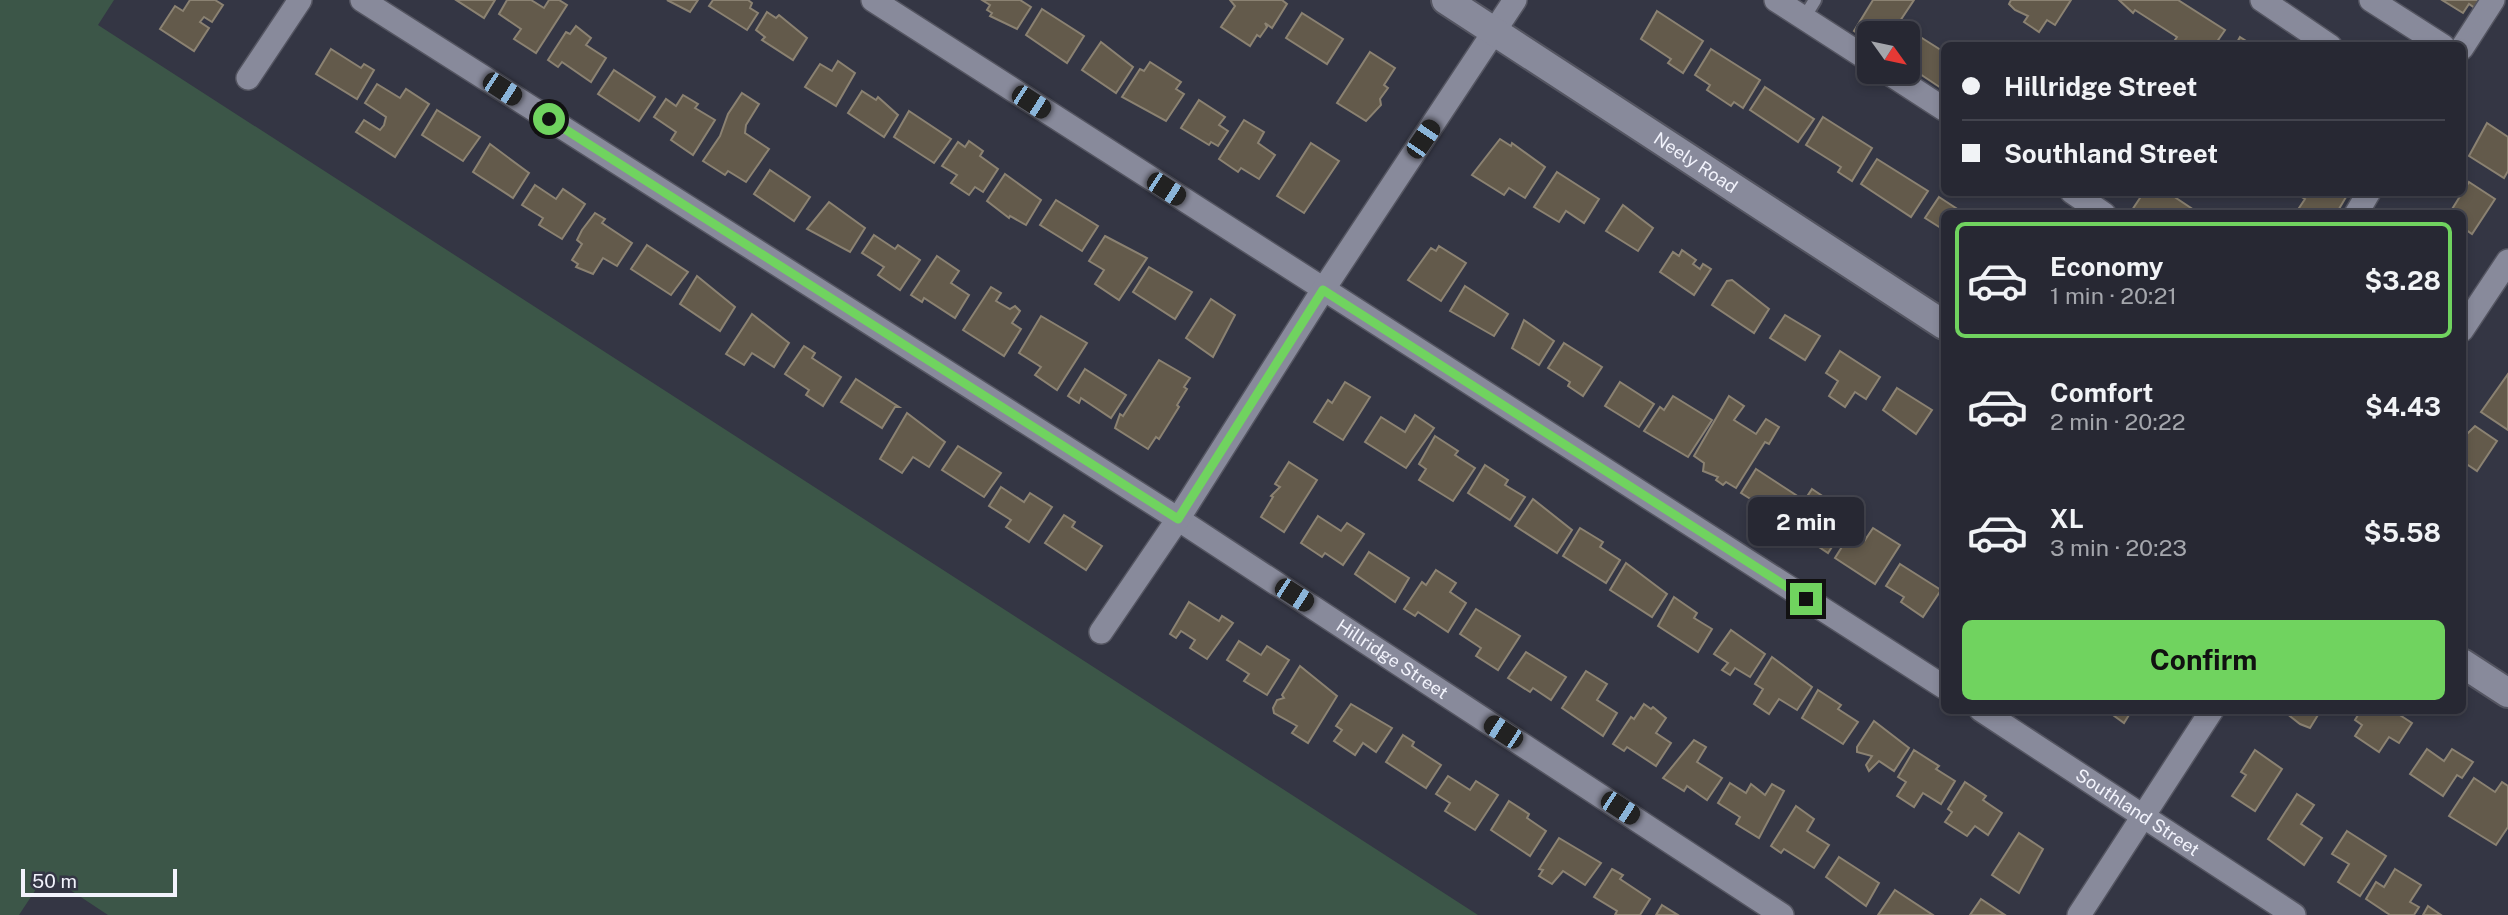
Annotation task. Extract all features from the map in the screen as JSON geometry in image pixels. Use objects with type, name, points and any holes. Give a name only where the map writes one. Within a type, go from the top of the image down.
[{"type":"street","points":[[248,78],[300,0]]},
{"type":"street","name":"Hillridge Street","points":[[362,0],[1178,519],[1782,915]]},
{"type":"street","points":[[873,0],[1941,685]]},
{"type":"street","name":"Neely Road","points":[[1446,0],[1941,323]]},
{"type":"street","points":[[1101,632],[1178,519],[1323,290],[1515,0]]},
{"type":"street","points":[[1776,0],[1809,9],[1857,50]]},
{"type":"street","points":[[2262,0],[2324,42]]},
{"type":"street","points":[[2371,0],[2437,42]]},
{"type":"street","points":[[2466,42],[2493,0]]},
{"type":"street","points":[[1905,84],[1941,107]]},
{"type":"street","points":[[2078,196],[2098,210]]},
{"type":"street","points":[[2466,324],[2508,261]]},
{"type":"street","points":[[2466,666],[2508,693]]},
{"type":"street","name":"Southland Street","points":[[1987,714],[2294,915]]},
{"type":"street","points":[[2079,915],[2209,714]]},
{"type":"green space","points":[[0,0],[114,0],[98,25],[1478,915],[108,915],[46,874],[19,915],[0,915]]},
{"type":"building","points":[[190,0],[215,0],[223,5],[212,22],[204,17],[200,22],[209,28],[194,51],[160,29],[175,6],[183,11]]},
{"type":"building","points":[[456,0],[495,0],[484,18]]},
{"type":"building","points":[[507,0],[531,0],[544,8],[549,0],[559,0],[567,5],[536,53],[514,39],[521,29],[499,14]]},
{"type":"building","points":[[667,0],[698,0],[690,12]]},
{"type":"building","points":[[713,0],[748,0],[752,3],[750,8],[758,13],[747,30],[709,6]]},
{"type":"building","points":[[982,0],[1020,0],[1031,7],[1017,29],[990,16],[992,13],[987,10],[990,5]]},
{"type":"building","points":[[1230,0],[1282,0],[1287,4],[1272,28],[1265,23],[1267,27],[1260,37],[1257,35],[1250,46],[1221,27],[1235,6]]},
{"type":"building","points":[[1873,0],[1914,0],[1900,21],[1860,21]]},
{"type":"building","points":[[2011,0],[2071,0],[2055,25],[2047,20],[2039,32],[2024,22],[2028,16],[2015,10],[2009,4]]},
{"type":"building","points":[[2119,0],[2178,0],[2225,30],[2217,42],[2178,42],[2175,40],[2177,37],[2135,10],[2133,13]]},
{"type":"building","points":[[2442,0],[2486,0],[2479,11],[2469,4],[2463,13]]},
{"type":"building","points":[[1042,9],[1084,36],[1067,63],[1026,35]]},
{"type":"building","points":[[1657,11],[1703,41],[1683,73],[1668,63],[1671,59],[1641,39]]},
{"type":"building","points":[[767,12],[776,18],[779,15],[807,38],[793,60],[762,40],[765,37],[756,30]]},
{"type":"building","points":[[1302,13],[1343,39],[1327,64],[1286,38]]},
{"type":"building","points":[[576,26],[591,38],[586,45],[606,58],[591,82],[562,62],[558,67],[548,60],[566,32],[570,34]]},
{"type":"building","points":[[1920,37],[1941,50],[1941,88],[1920,74]]},
{"type":"building","points":[[1101,42],[1133,67],[1116,93],[1082,70]]},
{"type":"building","points":[[331,49],[361,68],[364,64],[374,70],[357,99],[316,74]]},
{"type":"building","points":[[1711,49],[1760,80],[1743,108],[1734,102],[1731,106],[1707,90],[1710,85],[1695,75]]},
{"type":"building","points":[[1370,52],[1395,68],[1384,85],[1388,88],[1380,99],[1381,105],[1366,121],[1337,103]]},
{"type":"building","points":[[838,61],[855,73],[836,106],[805,87],[820,64],[832,71]]},
{"type":"building","points":[[1150,62],[1181,82],[1176,89],[1184,94],[1166,121],[1122,97],[1140,69],[1144,71]]},
{"type":"building","points":[[614,70],[655,97],[639,121],[598,94]]},
{"type":"building","points":[[377,84],[400,98],[406,89],[429,104],[395,157],[356,132],[364,120],[380,130],[384,125],[386,117],[365,103]]},
{"type":"building","points":[[1765,87],[1814,119],[1798,142],[1750,110]]},
{"type":"building","points":[[862,91],[876,100],[878,97],[898,115],[884,137],[848,113]]},
{"type":"building","points":[[742,93],[759,104],[746,125],[745,133],[769,149],[746,182],[728,171],[725,175],[703,161],[720,136],[728,114]]},
{"type":"building","points":[[683,95],[698,104],[695,108],[715,120],[693,155],[671,140],[676,132],[654,117],[666,99],[676,106]]},
{"type":"building","points":[[1199,100],[1225,117],[1219,125],[1228,131],[1218,146],[1211,142],[1209,145],[1181,128]]},
{"type":"building","points":[[437,110],[480,137],[463,161],[422,135]]},
{"type":"building","points":[[909,111],[951,139],[934,163],[894,137]]},
{"type":"building","points":[[1823,117],[1872,148],[1852,181],[1838,172],[1841,167],[1806,145]]},
{"type":"building","points":[[1244,120],[1264,132],[1258,143],[1275,155],[1259,179],[1241,168],[1238,172],[1219,159]]},
{"type":"building","points":[[2487,123],[2508,137],[2508,171],[2504,178],[2469,156]]},
{"type":"building","points":[[1500,139],[1511,146],[1512,143],[1545,167],[1525,198],[1509,188],[1504,195],[1472,175]]},
{"type":"building","points":[[969,141],[983,151],[980,156],[998,169],[983,192],[975,187],[969,195],[951,183],[957,175],[942,166],[958,142],[965,147]]},
{"type":"building","points":[[1311,143],[1339,161],[1304,213],[1277,196]]},
{"type":"building","points":[[490,144],[529,173],[513,198],[473,172]]},
{"type":"building","points":[[1877,159],[1928,191],[1911,217],[1861,184]]},
{"type":"building","points":[[770,170],[810,197],[794,221],[754,194]]},
{"type":"building","points":[[1557,172],[1599,199],[1584,223],[1566,211],[1559,222],[1534,207]]},
{"type":"building","points":[[1005,174],[1041,200],[1026,225],[1010,216],[1009,218],[987,201]]},
{"type":"building","points":[[2469,182],[2495,199],[2472,234],[2466,230],[2466,210],[2452,210],[2460,196],[2466,196]]},
{"type":"building","points":[[535,185],[556,199],[563,189],[585,204],[562,239],[539,225],[543,218],[522,205]]},
{"type":"building","points":[[2141,196],[2173,196],[2194,210],[2132,210]]},
{"type":"building","points":[[2300,196],[2347,196],[2338,210],[2298,210],[2305,199]]},
{"type":"building","points":[[1939,197],[1959,210],[1941,210],[1941,228],[1925,218]]},
{"type":"building","points":[[1056,200],[1098,226],[1082,251],[1040,225]]},
{"type":"building","points":[[829,202],[865,228],[850,252],[807,229]]},
{"type":"building","points":[[1623,205],[1653,228],[1638,251],[1606,231]]},
{"type":"building","points":[[595,213],[605,219],[602,223],[632,243],[617,266],[603,258],[593,274],[576,267],[578,264],[572,260],[582,244],[577,240]]},
{"type":"building","points":[[874,235],[895,249],[898,245],[920,260],[900,290],[878,275],[884,267],[862,253]]},
{"type":"building","points":[[1105,236],[1147,258],[1119,300],[1095,284],[1104,270],[1089,261]]},
{"type":"building","points":[[647,245],[688,272],[671,295],[631,269]]},
{"type":"building","points":[[1439,246],[1466,263],[1441,301],[1408,280],[1431,248],[1436,251]]},
{"type":"building","points":[[1682,250],[1696,260],[1693,264],[1700,269],[1703,264],[1711,269],[1694,295],[1660,272],[1673,252],[1679,256]]},
{"type":"building","points":[[937,256],[959,271],[951,283],[969,295],[955,318],[924,298],[922,302],[911,295]]},
{"type":"building","points":[[1149,267],[1192,292],[1175,319],[1133,292]]},
{"type":"building","points":[[697,276],[735,307],[720,331],[680,304]]},
{"type":"building","points":[[1732,280],[1769,309],[1754,333],[1712,305],[1727,281]]},
{"type":"building","points":[[1465,286],[1508,314],[1494,336],[1450,311]]},
{"type":"building","points":[[991,287],[1001,293],[996,301],[1010,309],[1015,306],[1020,311],[1012,323],[1021,329],[1004,356],[963,330]]},
{"type":"building","points":[[1211,299],[1235,315],[1213,357],[1186,338]]},
{"type":"building","points":[[752,314],[789,343],[774,367],[752,353],[744,365],[726,354]]},
{"type":"building","points":[[1785,315],[1820,336],[1805,360],[1770,338]]},
{"type":"building","points":[[1041,316],[1087,343],[1057,390],[1035,375],[1041,367],[1019,353]]},
{"type":"building","points":[[1524,320],[1554,341],[1539,365],[1512,348]]},
{"type":"building","points":[[1564,343],[1602,367],[1583,396],[1568,386],[1570,382],[1548,368]]},
{"type":"building","points":[[804,346],[815,353],[812,358],[841,377],[823,406],[806,395],[809,390],[785,374]]},
{"type":"building","points":[[1840,351],[1880,377],[1866,399],[1855,392],[1845,407],[1829,396],[1838,381],[1826,373]]},
{"type":"building","points":[[1159,360],[1190,378],[1177,405],[1179,407],[1159,439],[1156,437],[1148,449],[1115,428],[1120,414],[1123,416]]},
{"type":"building","points":[[1085,369],[1126,395],[1111,418],[1081,398],[1079,403],[1068,396]]},
{"type":"building","points":[[2508,374],[2508,430],[2481,412]]},
{"type":"building","points":[[856,379],[899,407],[895,407],[882,428],[841,402]]},
{"type":"building","points":[[1345,382],[1370,397],[1343,440],[1314,422],[1328,400],[1332,403]]},
{"type":"building","points":[[1620,382],[1654,404],[1639,427],[1605,406]]},
{"type":"building","points":[[1897,388],[1932,410],[1916,434],[1883,410]]},
{"type":"building","points":[[1673,396],[1712,420],[1688,457],[1644,431],[1660,407],[1664,410]]},
{"type":"building","points":[[1729,396],[1744,406],[1734,420],[1756,434],[1766,419],[1779,427],[1769,444],[1765,442],[1736,488],[1726,482],[1723,485],[1716,480],[1718,477],[1703,471],[1704,463],[1694,456]]},
{"type":"building","points":[[907,413],[945,442],[929,467],[913,457],[902,473],[880,459]]},
{"type":"building","points":[[1415,415],[1434,428],[1406,468],[1365,442],[1381,417],[1405,432]]},
{"type":"building","points":[[2475,426],[2497,441],[2477,471],[2466,464],[2466,435]]},
{"type":"building","points":[[1435,436],[1458,451],[1455,455],[1475,468],[1453,501],[1419,480],[1426,469],[1419,464]]},
{"type":"building","points":[[958,446],[1001,473],[984,497],[942,470]]},
{"type":"building","points":[[1289,462],[1317,480],[1284,532],[1261,517],[1273,497],[1271,496],[1280,487],[1275,484]]},
{"type":"building","points":[[1485,465],[1508,480],[1505,485],[1525,497],[1510,520],[1468,493]]},
{"type":"building","points":[[1756,469],[1799,497],[1784,520],[1741,493]]},
{"type":"building","points":[[1001,487],[1024,502],[1030,493],[1052,507],[1029,542],[1006,527],[1011,520],[989,506]]},
{"type":"building","points":[[1812,489],[1839,507],[1831,520],[1844,528],[1828,553],[1810,541],[1813,536],[1791,521]]},
{"type":"building","points":[[1533,499],[1572,530],[1557,553],[1515,526]]},
{"type":"building","points":[[1064,515],[1075,522],[1072,527],[1102,546],[1086,570],[1045,543]]},
{"type":"building","points":[[1318,516],[1341,531],[1347,523],[1364,534],[1343,565],[1325,553],[1322,557],[1301,543]]},
{"type":"building","points":[[1580,528],[1603,542],[1600,547],[1620,560],[1606,583],[1563,556]]},
{"type":"building","points":[[1873,528],[1900,545],[1875,584],[1835,558],[1852,531],[1865,540]]},
{"type":"building","points":[[1369,552],[1409,578],[1395,602],[1355,574]]},
{"type":"building","points":[[1626,563],[1667,594],[1652,617],[1610,590]]},
{"type":"building","points":[[1900,564],[1941,590],[1923,617],[1901,602],[1904,597],[1886,586]]},
{"type":"building","points":[[1436,570],[1456,583],[1450,592],[1466,603],[1448,632],[1418,612],[1415,616],[1404,609],[1422,582],[1426,585]]},
{"type":"building","points":[[1674,597],[1697,613],[1694,618],[1712,629],[1698,652],[1658,626]]},
{"type":"building","points":[[1189,602],[1219,621],[1222,616],[1233,623],[1207,659],[1190,648],[1195,640],[1181,631],[1176,638],[1170,634]]},
{"type":"building","points":[[1476,609],[1520,636],[1498,670],[1476,656],[1481,648],[1460,634]]},
{"type":"building","points":[[1731,630],[1765,654],[1750,677],[1735,668],[1730,675],[1722,670],[1728,663],[1714,654]]},
{"type":"building","points":[[1239,641],[1261,655],[1267,646],[1289,660],[1267,695],[1244,681],[1249,674],[1227,660]]},
{"type":"building","points":[[1526,652],[1566,677],[1551,700],[1533,688],[1530,692],[1508,678]]},
{"type":"building","points":[[1772,657],[1812,687],[1797,710],[1779,699],[1769,714],[1754,704],[1763,689],[1755,684]]},
{"type":"building","points":[[1300,666],[1337,696],[1308,743],[1292,733],[1297,726],[1274,713],[1273,708],[1277,700],[1284,698],[1282,695]]},
{"type":"building","points":[[1586,671],[1607,684],[1597,700],[1617,713],[1603,736],[1562,708]]},
{"type":"building","points":[[1818,690],[1841,705],[1838,709],[1858,722],[1843,744],[1802,718]]},
{"type":"building","points":[[1351,704],[1392,728],[1376,752],[1363,743],[1355,755],[1334,741],[1342,730],[1336,726]]},
{"type":"building","points":[[1644,704],[1651,709],[1653,707],[1666,718],[1656,733],[1671,743],[1656,766],[1627,747],[1624,751],[1613,744],[1631,717],[1634,719]]},
{"type":"building","points":[[2112,714],[2130,714],[2124,723]]},
{"type":"building","points":[[2287,714],[2319,714],[2310,728]]},
{"type":"building","points":[[2359,714],[2398,714],[2412,723],[2399,743],[2389,737],[2379,752],[2355,736],[2362,725],[2355,720]]},
{"type":"building","points":[[1874,721],[1909,748],[1894,771],[1879,761],[1869,771],[1866,765],[1872,756],[1857,752],[1857,747]]},
{"type":"building","points":[[1403,735],[1414,742],[1412,746],[1441,765],[1426,788],[1386,762]]},
{"type":"building","points":[[1694,740],[1706,747],[1697,762],[1722,778],[1707,800],[1687,786],[1684,791],[1663,778]]},
{"type":"building","points":[[2427,749],[2444,761],[2452,749],[2473,762],[2462,778],[2457,775],[2443,796],[2410,774]]},
{"type":"building","points":[[1914,750],[1939,766],[1936,769],[1955,781],[1941,804],[1923,793],[1914,807],[1897,796],[1906,782],[1898,777]]},
{"type":"building","points":[[2255,750],[2282,769],[2255,811],[2232,796],[2246,775],[2241,772]]},
{"type":"building","points":[[1448,776],[1470,790],[1476,781],[1498,795],[1475,830],[1445,811],[1450,803],[1436,794]]},
{"type":"building","points":[[2474,778],[2495,792],[2502,782],[2508,786],[2508,827],[2496,845],[2449,816]]},
{"type":"building","points":[[1965,782],[1986,796],[1983,800],[2002,813],[1988,835],[1975,826],[1967,836],[1945,822],[1952,812],[1948,809]]},
{"type":"building","points":[[1730,783],[1746,793],[1751,784],[1765,795],[1772,784],[1784,791],[1759,838],[1736,824],[1740,817],[1718,803]]},
{"type":"building","points":[[2297,794],[2314,805],[2301,824],[2322,838],[2304,865],[2268,839]]},
{"type":"building","points":[[1509,801],[1529,814],[1527,818],[1546,831],[1530,856],[1491,830]]},
{"type":"building","points":[[1796,806],[1814,819],[1807,831],[1829,845],[1814,868],[1784,849],[1781,853],[1771,846]]},
{"type":"building","points":[[2347,831],[2386,856],[2360,896],[2338,882],[2349,864],[2332,854]]},
{"type":"building","points":[[2019,833],[2043,849],[2019,893],[1992,875]]},
{"type":"building","points":[[1559,838],[1601,863],[1585,885],[1563,871],[1552,884],[1539,876],[1543,870],[1539,869]]},
{"type":"building","points":[[1839,857],[1879,883],[1866,906],[1826,877]]},
{"type":"building","points":[[1612,869],[1623,875],[1620,879],[1650,899],[1640,915],[1615,915],[1617,911],[1594,897]]},
{"type":"building","points":[[2395,869],[2421,885],[2410,902],[2419,907],[2414,915],[2390,915],[2366,899],[2376,882],[2384,887]]},
{"type":"building","points":[[1895,890],[1933,915],[1878,915]]},
{"type":"building","points":[[1981,899],[2005,915],[1970,915]]},
{"type":"building","points":[[1662,905],[1678,915],[1656,915]]},
{"type":"building","points":[[2428,906],[2441,915],[2423,915]]},
{"type":"route","points":[[549,119],[1178,519],[1323,290],[1806,599]]}]
